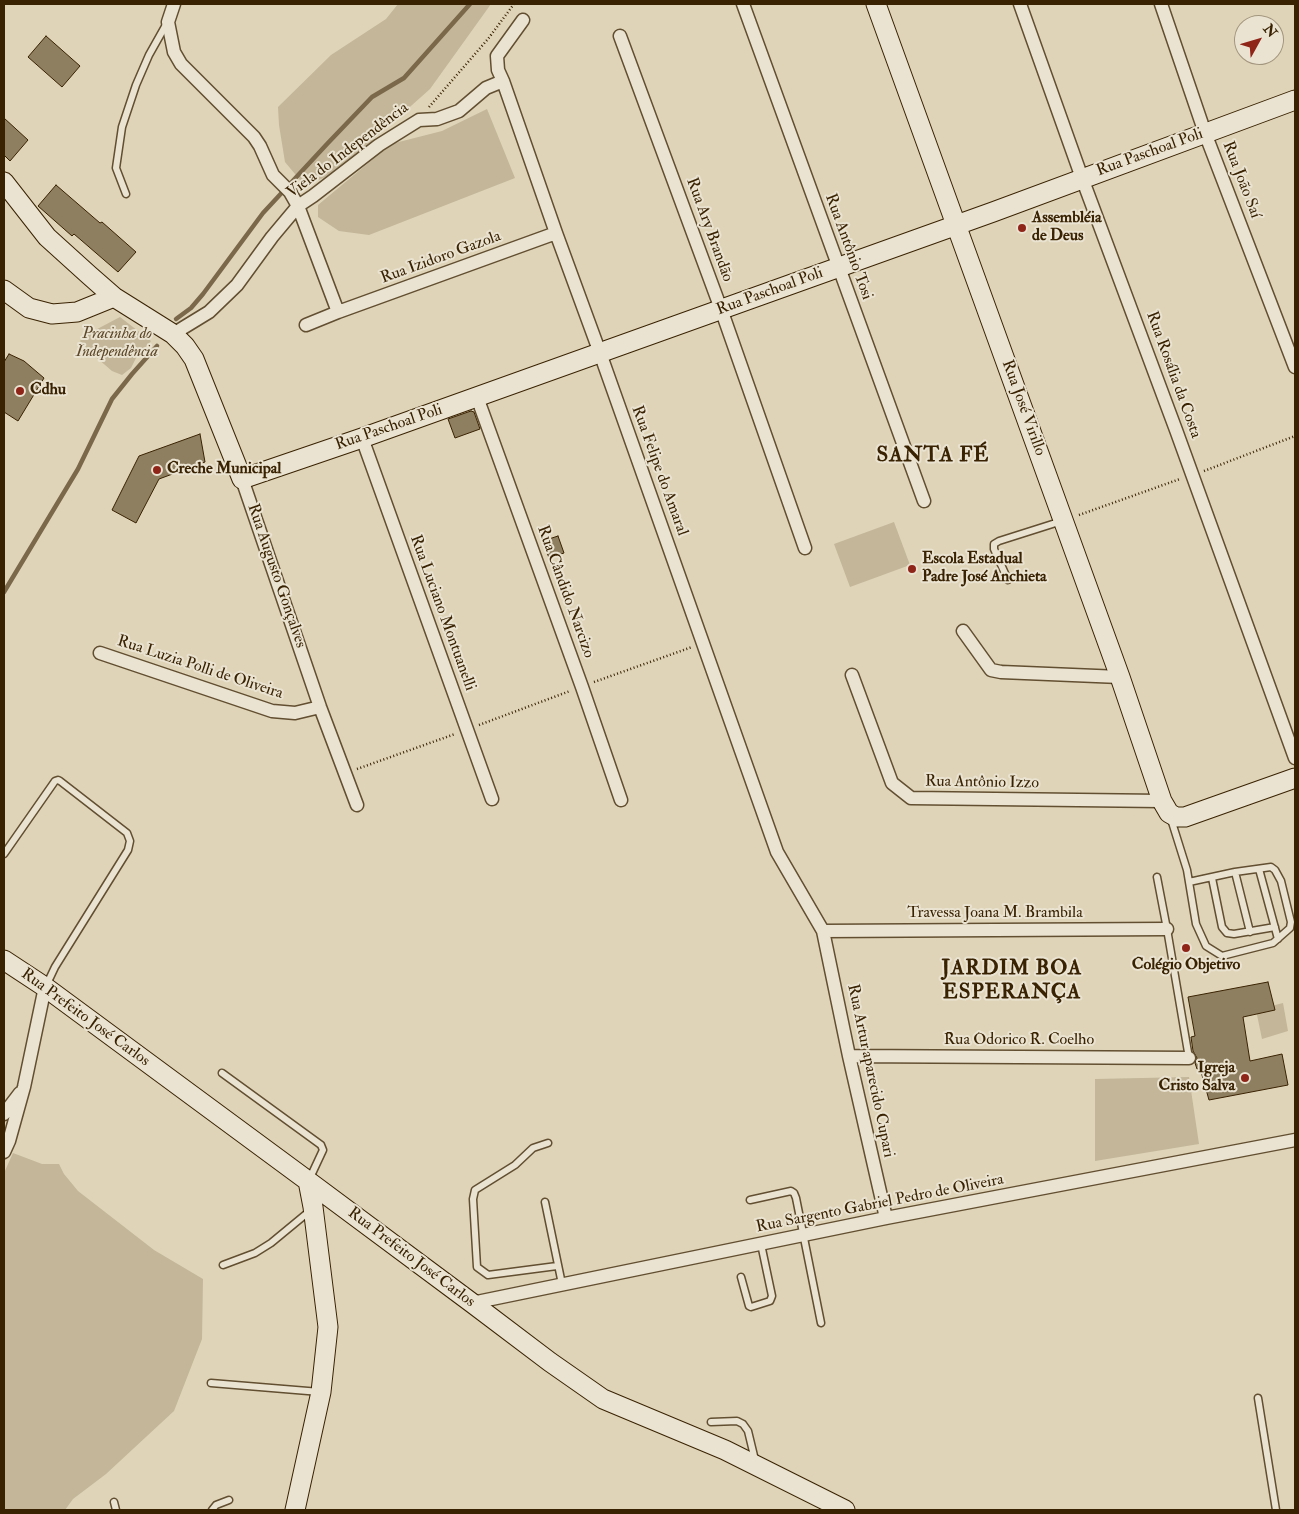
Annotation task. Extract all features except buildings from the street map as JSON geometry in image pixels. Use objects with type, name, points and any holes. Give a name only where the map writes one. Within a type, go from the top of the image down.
[{"type":"street","points":[[174,4],[168,22],[174,52],[180,64],[254,137],[273,175],[290,192],[298,206],[338,312]]},
{"type":"street","name":"Rua Antônio Tosi","points":[[743,4],[924,501]]},
{"type":"street","name":"Rua José Virillo","points":[[876,4],[1166,807]]},
{"type":"street","name":"Rua Rosália da Costa","points":[[1020,4],[1295,758]]},
{"type":"street","name":"Rua João Saí","points":[[1161,4],[1205,133],[1295,367]]},
{"type":"street","name":"Rua Felipe do Amaral","points":[[523,20],[498,56],[498,70],[777,852],[823,931]]},
{"type":"street","name":"Rua Ary Brandão","points":[[620,36],[721,309],[806,548]]},
{"type":"street","points":[[419,120],[437,119],[459,111],[486,88],[503,81]]},
{"type":"street","name":"Rua Paschoal Poli","points":[[242,479],[600,353],[1295,100]]},
{"type":"street","name":"Viela do Independência","points":[[173,334],[209,312],[237,285],[272,236],[298,206],[379,145],[419,120]]},
{"type":"street","name":"Rua Augusto Gonçalves","points":[[4,182],[47,237],[114,297],[173,334],[194,359],[242,479],[320,707],[357,805]]},
{"type":"street","name":"Rua Izidoro Gazola","points":[[306,325],[556,234]]},
{"type":"street","points":[[4,290],[29,308],[52,314],[77,312],[114,297]]},
{"type":"street","name":"Rua Cândido Narcizo","points":[[477,397],[621,800]]},
{"type":"street","name":"Rua Luciano Montuanelli","points":[[362,438],[492,799]]},
{"type":"street","points":[[963,631],[991,670],[1120,677]]},
{"type":"street","name":"Rua Luzia Polli de Oliveira","points":[[100,653],[272,711],[295,713],[320,707]]},
{"type":"street","name":"Rua Antônio Izzo","points":[[852,675],[892,783],[911,798],[1166,807]]},
{"type":"street","points":[[1166,807],[1176,817],[1185,817],[1295,778]]},
{"type":"street","name":"Travessa Joana M. Brambila","points":[[823,931],[1167,929]]},
{"type":"street","name":"Rua Artur aparecido Cupari","points":[[823,931],[886,1218]]},
{"type":"street","name":"Rua Prefeito José Carlos","points":[[4,960],[45,987],[472,1302],[550,1362],[603,1399],[724,1450],[846,1510]]},
{"type":"street","points":[[4,1152],[9,1141],[24,1087],[45,987]]},
{"type":"street","name":"Rua Odorico R. Coelho","points":[[849,1056],[1189,1058]]},
{"type":"street","points":[[4,1114],[24,1087]]},
{"type":"street","name":"Rua Sargento Gabriel Pedro de Oliveira","points":[[472,1302],[886,1218],[1295,1140]]},
{"type":"street","points":[[295,1510],[321,1392],[328,1327],[308,1181]]},
{"type":"lane","points":[[126,194],[116,168],[122,127],[136,85],[149,55],[168,22]]},
{"type":"lane","points":[[1008,580],[994,544],[1063,520]]},
{"type":"lane","points":[[4,854],[54,781],[58,780],[127,833],[130,841],[128,850],[55,967],[45,987]]},
{"type":"lane","points":[[1166,807],[1189,882],[1196,924],[1206,946],[1212,952],[1222,956],[1273,943],[1289,930],[1291,925],[1281,881],[1271,867],[1235,872],[1189,882]]},
{"type":"lane","points":[[1259,869],[1278,939]]},
{"type":"lane","points":[[1235,872],[1250,932]]},
{"type":"lane","points":[[1157,877],[1189,1058]]},
{"type":"lane","points":[[1212,878],[1222,927],[1225,930],[1234,934],[1274,927]]},
{"type":"lane","points":[[222,1073],[321,1145],[323,1150],[308,1181]]},
{"type":"lane","points":[[548,1143],[533,1148],[515,1165],[475,1190],[473,1199],[477,1267],[488,1275],[557,1266]]},
{"type":"lane","points":[[750,1200],[791,1191],[796,1198],[821,1323]]},
{"type":"lane","points":[[545,1202],[562,1284]]},
{"type":"lane","points":[[223,1265],[255,1252],[271,1243],[313,1207]]},
{"type":"lane","points":[[741,1277],[749,1306],[770,1301],[772,1296],[761,1244]]},
{"type":"lane","points":[[211,1383],[321,1392]]},
{"type":"lane","points":[[1258,1398],[1276,1510]]},
{"type":"lane","points":[[711,1422],[737,1422],[743,1424],[748,1431],[757,1466]]},
{"type":"lane","points":[[212,1510],[216,1505],[229,1500]]},
{"type":"lane","points":[[114,1502],[116,1510]]},
{"type":"path","name":"Viela do Independência","points":[[419,120],[488,39],[514,4]]},
{"type":"path","points":[[346,773],[703,644]]},
{"type":"green space","points":[[398,4],[491,4],[430,89],[337,172],[305,186],[285,162],[278,107],[331,55],[386,19]]},
{"type":"green space","points":[[487,109],[515,178],[369,235],[339,231],[318,217],[318,205],[391,144],[442,131]]},
{"type":"green space","name":"Pracinha do Independência","points":[[120,317],[151,341],[136,358],[131,368],[122,375],[112,371],[80,341],[84,336]]},
{"type":"green space","points":[[894,522],[910,565],[850,587],[834,544]]},
{"type":"green space","points":[[1283,1003],[1288,1031],[1262,1039],[1256,1010]]},
{"type":"green space","points":[[1189,1077],[1199,1144],[1095,1161],[1095,1079]]},
{"type":"green space","points":[[13,1153],[42,1164],[59,1164],[64,1174],[78,1191],[154,1250],[203,1279],[202,1339],[174,1411],[106,1474],[73,1499],[65,1510],[4,1510],[4,1173]]},
{"type":"waterway","points":[[176,319],[191,308],[263,213],[327,144],[372,97],[404,78],[470,4]]},
{"type":"waterway","points":[[4,592],[78,469],[112,399],[157,346]]},
{"type":"place","name":"Assembléia de Deus","points":[[1022,228]]},
{"type":"place","name":"Cdhu","points":[[20,391]]},
{"type":"place","name":"Creche Municipal","points":[[157,470]]},
{"type":"place","name":"Escola Estadual Padre José Anchieta","points":[[912,569]]},
{"type":"place","name":"Colégio Objetivo","points":[[1186,948]]},
{"type":"place","name":"Igreja Cristo Salva","points":[[1245,1078]]},
{"type":"district","name":"SANTA FÉ","points":[[933,456]]},
{"type":"district","name":"JARDIM BOA ESPERANÇA","points":[[1012,981]]}]
